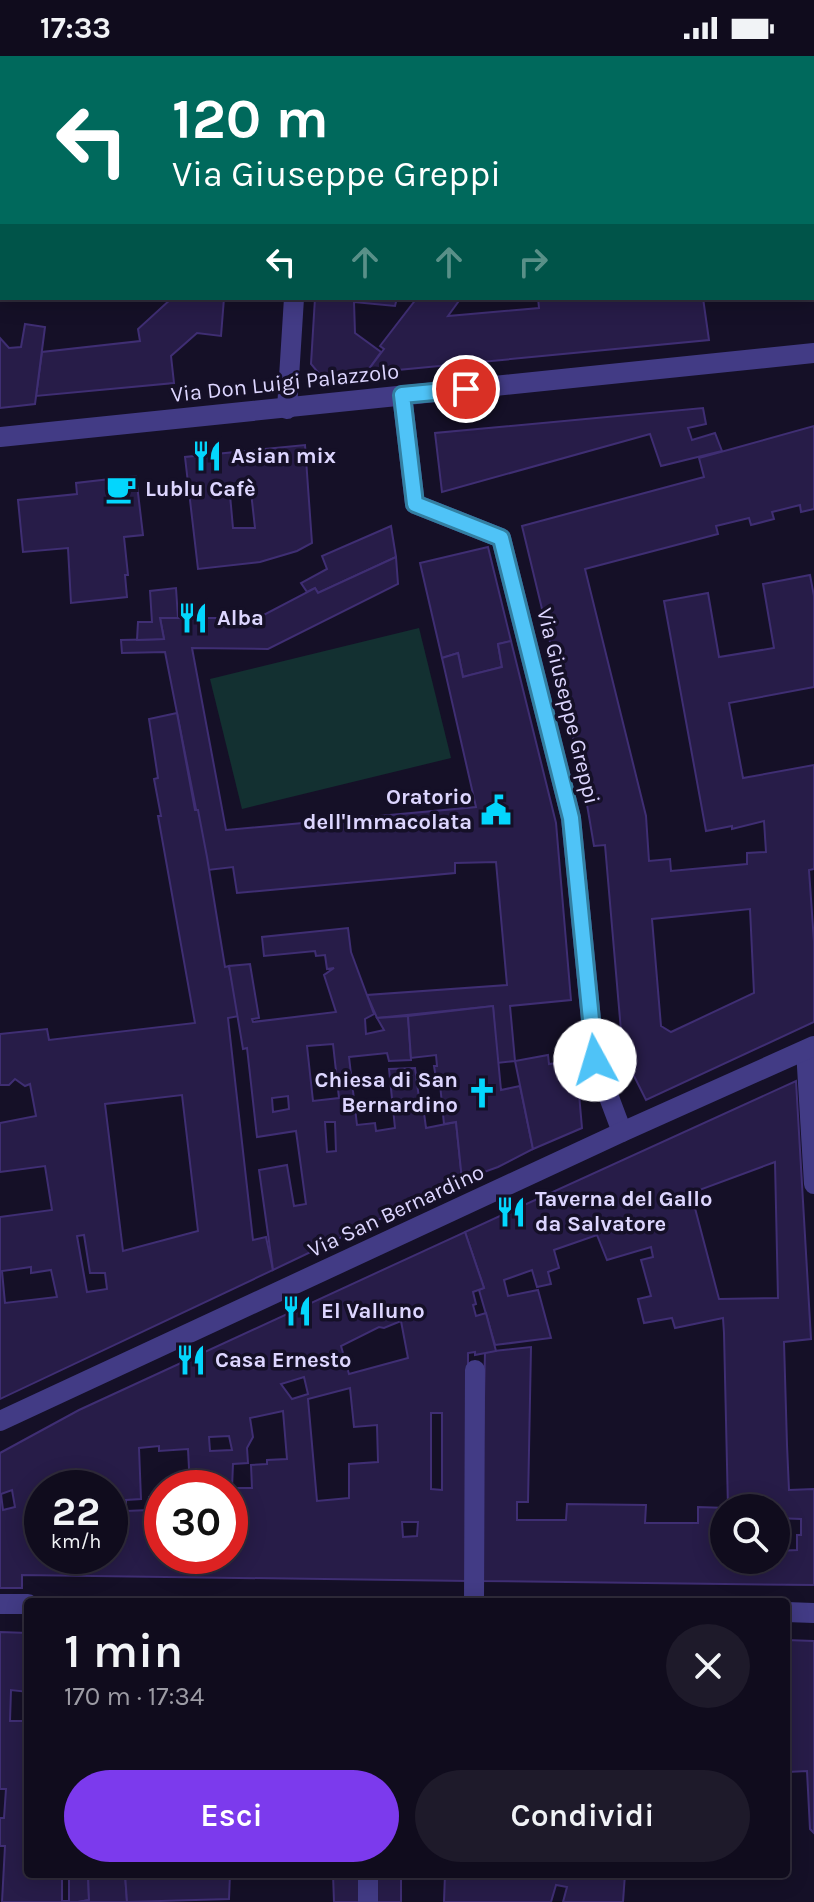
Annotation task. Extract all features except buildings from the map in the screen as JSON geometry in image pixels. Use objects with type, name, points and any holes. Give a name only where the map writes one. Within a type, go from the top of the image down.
[{"type":"street","points":[[287,409],[294,300]]},
{"type":"street","name":"Via Don Luigi Palazzolo","points":[[0,437],[814,353]]},
{"type":"street","name":"Via Giuseppe Greppi","points":[[402,395],[415,504],[501,538],[571,818],[595,1060],[622,1132]]},
{"type":"street","points":[[810,1048],[814,1184]]},
{"type":"street","name":"Via San Bernardino","points":[[0,1421],[810,1048]]},
{"type":"street","points":[[474,1598],[475,1370]]},
{"type":"street","points":[[0,1604],[24,1604]]},
{"type":"street","points":[[790,1612],[814,1613]]},
{"type":"street","points":[[368,1878],[368,1902]]},
{"type":"green space","points":[[419,628],[451,758],[242,809],[210,679]]},
{"type":"place","name":"Asian mix","points":[[207,456]]},
{"type":"place","name":"Lublu Cafè","points":[[121,489]]},
{"type":"place","name":"Alba","points":[[193,618]]},
{"type":"place","name":"Oratorio dell'Immacolata","points":[[496,810]]},
{"type":"place","name":"Chiesa di San Bernardino","points":[[482,1093]]},
{"type":"place","name":"Taverna del Gallo da Salvatore","points":[[511,1212]]},
{"type":"place","name":"El Valluno","points":[[297,1311]]},
{"type":"place","name":"Casa Ernesto","points":[[191,1360]]},
{"type":"route","points":[[466,389],[402,395],[415,504],[501,538],[571,818],[595,1060]]}]
